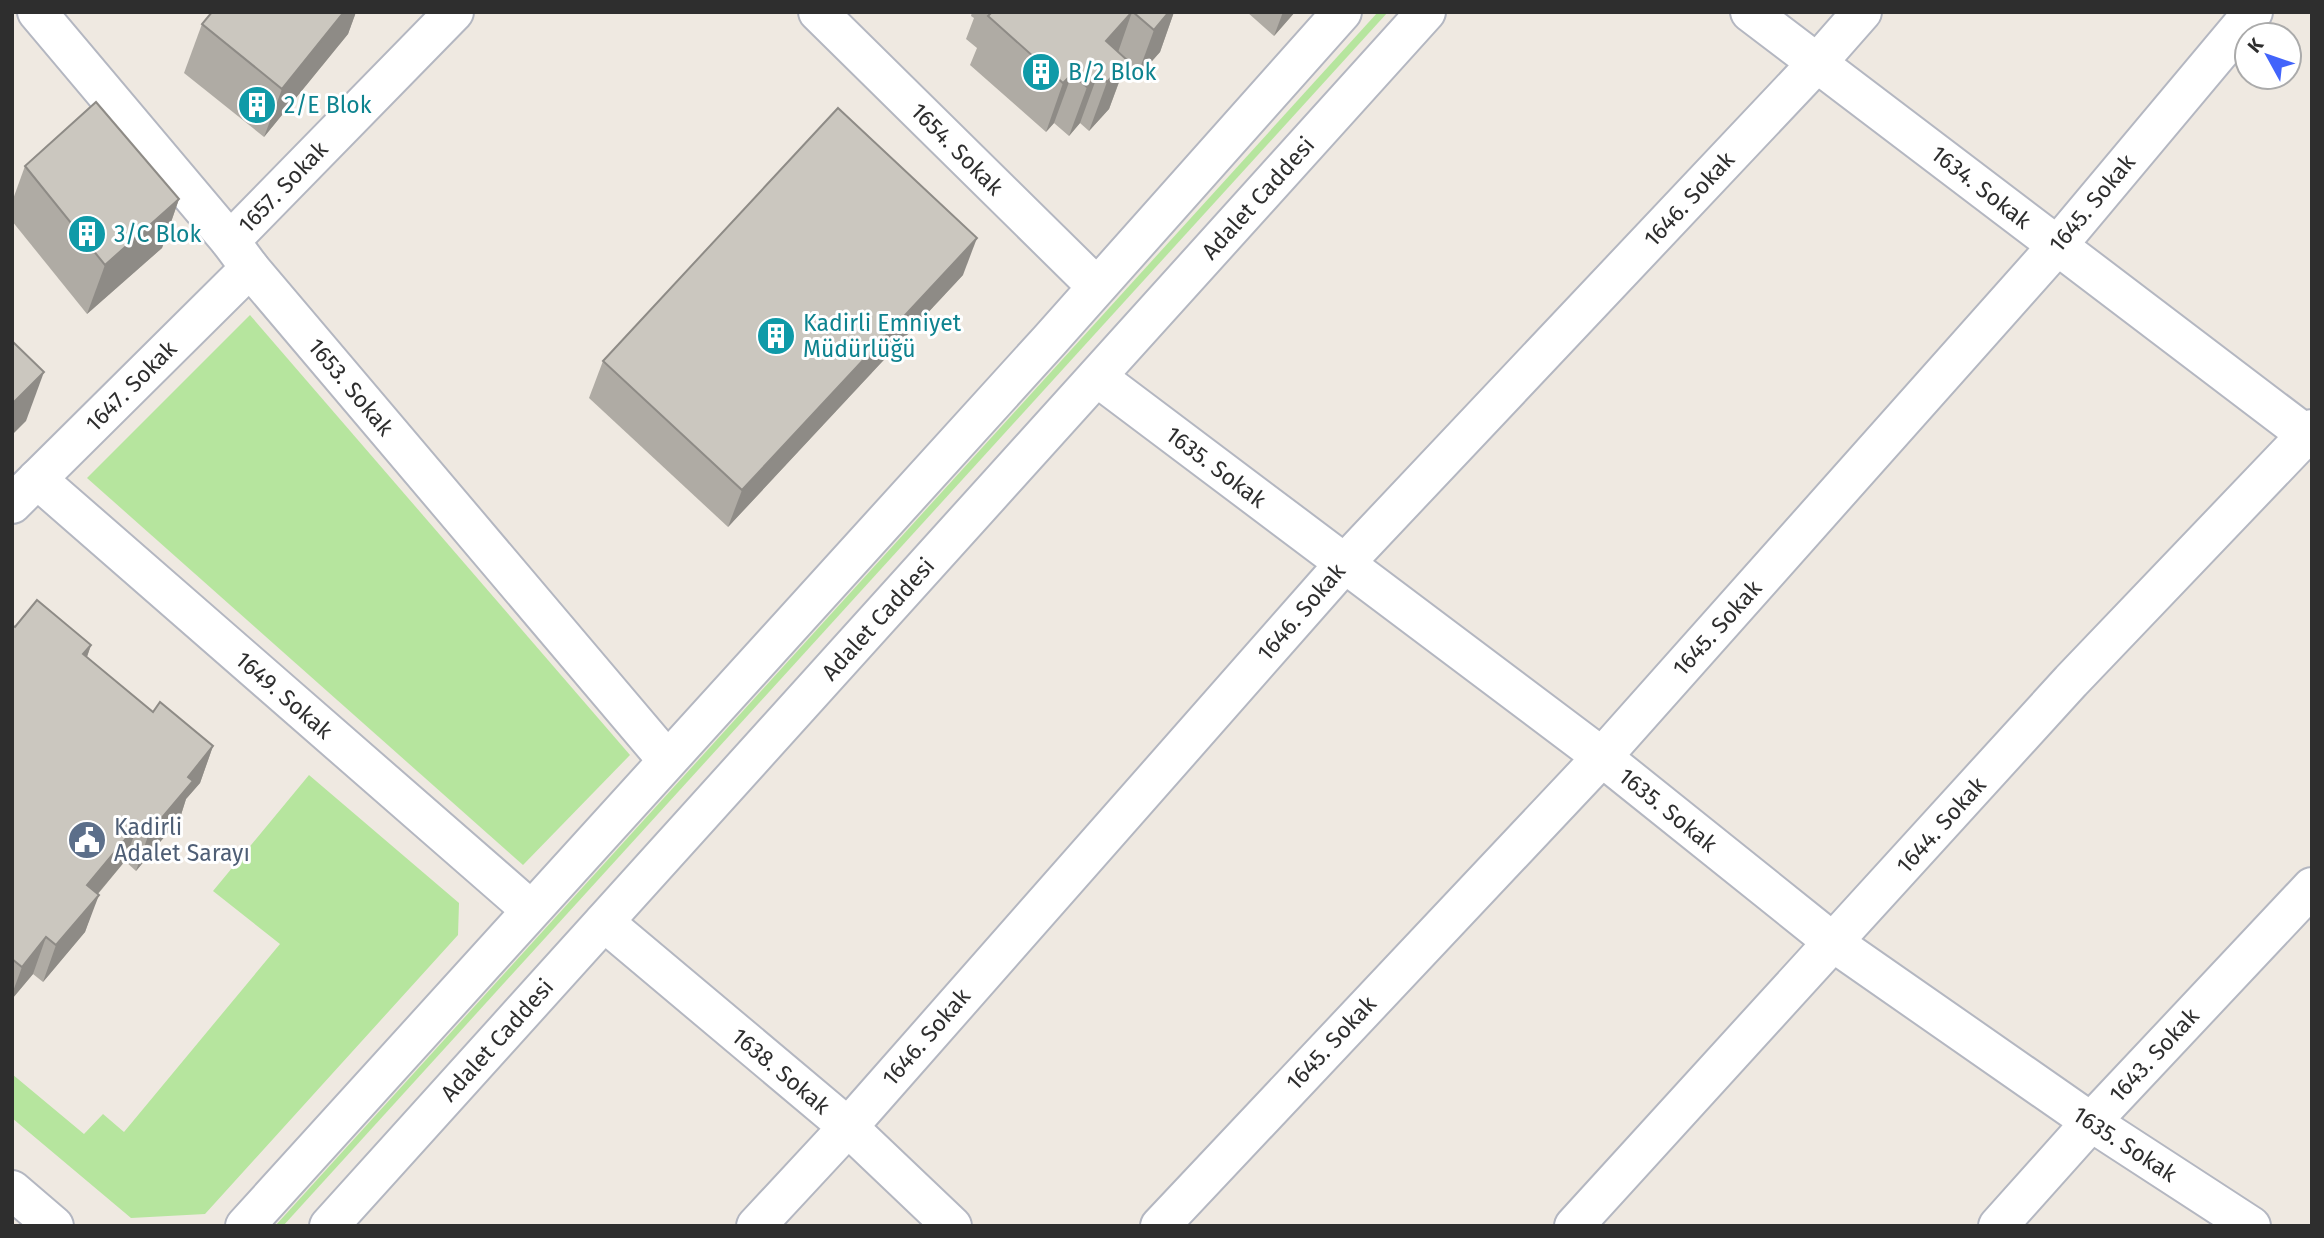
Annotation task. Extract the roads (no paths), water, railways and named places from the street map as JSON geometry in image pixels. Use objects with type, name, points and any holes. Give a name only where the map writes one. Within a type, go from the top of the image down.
[{"type":"street","name":"1653. Sokak","points":[[37,12],[667,760]]},
{"type":"street","name":"1657. Sokak","points":[[240,255],[454,12]]},
{"type":"street","name":"1654. Sokak","points":[[818,12],[1096,286]]},
{"type":"street","points":[[245,1226],[1040,351],[1342,12]]},
{"type":"street","name":"Adalet Caddesi","points":[[329,1226],[1426,12]]},
{"type":"street","name":"1634. Sokak","points":[[1750,12],[2057,246],[2310,434]]},
{"type":"street","name":"1646. Sokak","points":[[756,1226],[848,1127],[1345,563],[1818,62],[1862,12]]},
{"type":"street","name":"1645. Sokak","points":[[1160,1226],[1602,757],[2057,246],[2253,12]]},
{"type":"street","name":"1647. Sokak","points":[[24,492],[240,255]]},
{"type":"street","name":"1635. Sokak","points":[[1097,377],[1602,757],[1834,943],[2091,1122],[2250,1226]]},
{"type":"street","name":"1644. Sokak","points":[[1574,1226],[2071,681],[2310,434]]},
{"type":"street","name":"1649. Sokak","points":[[24,492],[531,910]]},
{"type":"street","name":"1643. Sokak","points":[[1998,1226],[2091,1122],[2312,887]]},
{"type":"street","name":"1638. Sokak","points":[[604,922],[848,1127],[952,1226]]},
{"type":"street","points":[[12,1190],[54,1226]]},
{"type":"place","name":"B/2 Blok","points":[[1041,72]]},
{"type":"place","name":"2/E Blok","points":[[257,105]]},
{"type":"place","name":"3/C Blok","points":[[87,234]]},
{"type":"place","name":"Kadirli Emniyet Müdürlüğü","points":[[776,336]]},
{"type":"place","name":"Kadirli Adalet Sarayı","points":[[87,840]]}]
